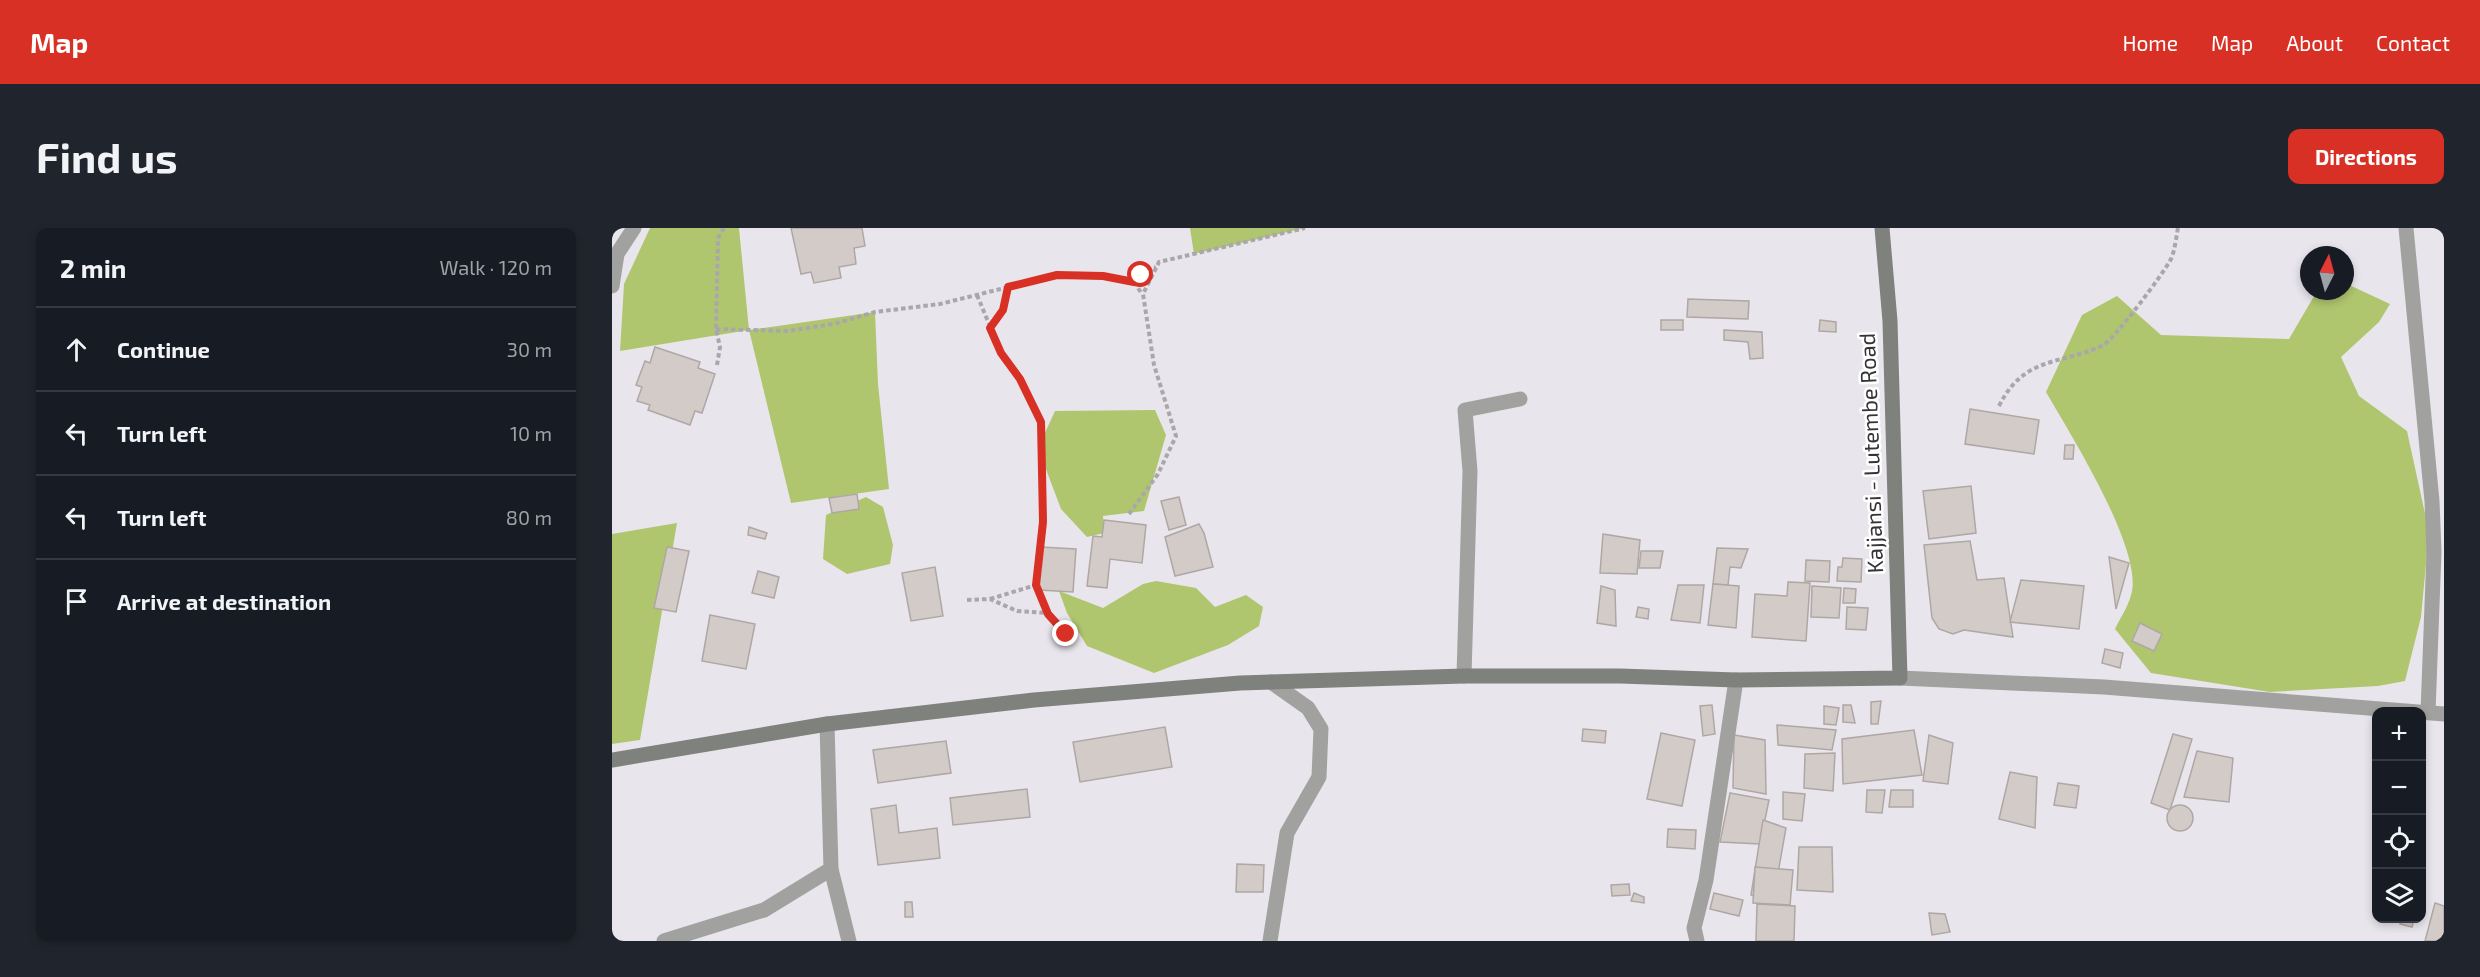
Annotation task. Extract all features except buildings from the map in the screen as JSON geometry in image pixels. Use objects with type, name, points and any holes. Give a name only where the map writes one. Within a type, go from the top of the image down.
[{"type":"street","points":[[612,286],[616,254],[634,228]]},
{"type":"street","name":"Kajjansi - Lutembe Road","points":[[1882,228],[1890,321],[1899,678]]},
{"type":"street","points":[[2406,228],[2432,501],[2434,552],[2428,712]]},
{"type":"street","points":[[1464,676],[1470,471],[1465,410],[1520,399]]},
{"type":"street","points":[[612,760],[827,724],[1108,693],[1270,682],[1464,676],[1736,680],[1899,678],[2104,687],[2444,714]]},
{"type":"street","points":[[1698,941],[1694,928],[1706,880],[1736,680]]},
{"type":"street","points":[[1270,682],[1308,708],[1321,729],[1319,777],[1287,833],[1270,941]]},
{"type":"street","points":[[827,724],[831,869],[849,941]]},
{"type":"street","points":[[664,941],[764,910],[831,869]]},
{"type":"path","points":[[717,365],[720,347],[716,329],[718,238],[724,228]]},
{"type":"path","points":[[1143,294],[1159,262],[1305,228]]},
{"type":"path","points":[[1999,406],[2009,387],[2038,366],[2105,345],[2147,295],[2171,259],[2178,228]]},
{"type":"path","points":[[1134,282],[1141,275],[1156,267]]},
{"type":"path","points":[[716,329],[799,329],[834,324],[875,312],[940,304],[1057,275],[1103,276],[1134,282],[1143,294],[1154,365],[1176,436],[1158,474],[1128,514]]},
{"type":"path","points":[[990,328],[1003,310],[1008,287]]},
{"type":"path","points":[[977,295],[1001,353],[1020,379],[1041,422],[1043,522],[1036,585],[1048,614],[1066,634]]},
{"type":"path","points":[[967,600],[990,599],[1036,585]]},
{"type":"path","points":[[990,599],[1017,611],[1048,614]]},
{"type":"green space","points":[[650,228],[739,228],[749,330],[620,351],[624,284]]},
{"type":"green space","points":[[1190,228],[1305,228],[1194,254]]},
{"type":"green space","points":[[2354,287],[2390,304],[2379,322],[2341,357],[2359,396],[2407,431],[2429,532],[2421,617],[2405,681],[2378,686],[2270,692],[2151,673],[2115,629],[2131,595],[2132,576],[2127,551],[2116,522],[2087,462],[2046,392],[2082,315],[2117,296],[2161,335],[2289,339],[2312,300],[2354,300]]},
{"type":"green space","points":[[875,312],[878,384],[889,489],[791,503],[749,330]]},
{"type":"green space","points":[[1155,410],[1166,435],[1144,511],[1103,516],[1104,533],[1087,537],[1061,509],[1038,448],[1055,411]]},
{"type":"green space","points":[[866,497],[883,507],[893,545],[890,564],[847,574],[823,559],[826,515]]},
{"type":"green space","points":[[677,523],[640,740],[612,744],[612,534]]},
{"type":"green space","points":[[1156,581],[1196,588],[1215,607],[1246,595],[1263,607],[1259,626],[1228,645],[1154,673],[1087,646],[1067,613],[1059,591],[1103,608],[1143,584]]},
{"type":"route","points":[[1066,634],[1048,614],[1036,585],[1043,522],[1044,479],[1041,422],[1020,379],[1001,353],[990,328],[1003,310],[1008,287],[1057,275],[1103,276],[1134,282],[1141,275]]}]
